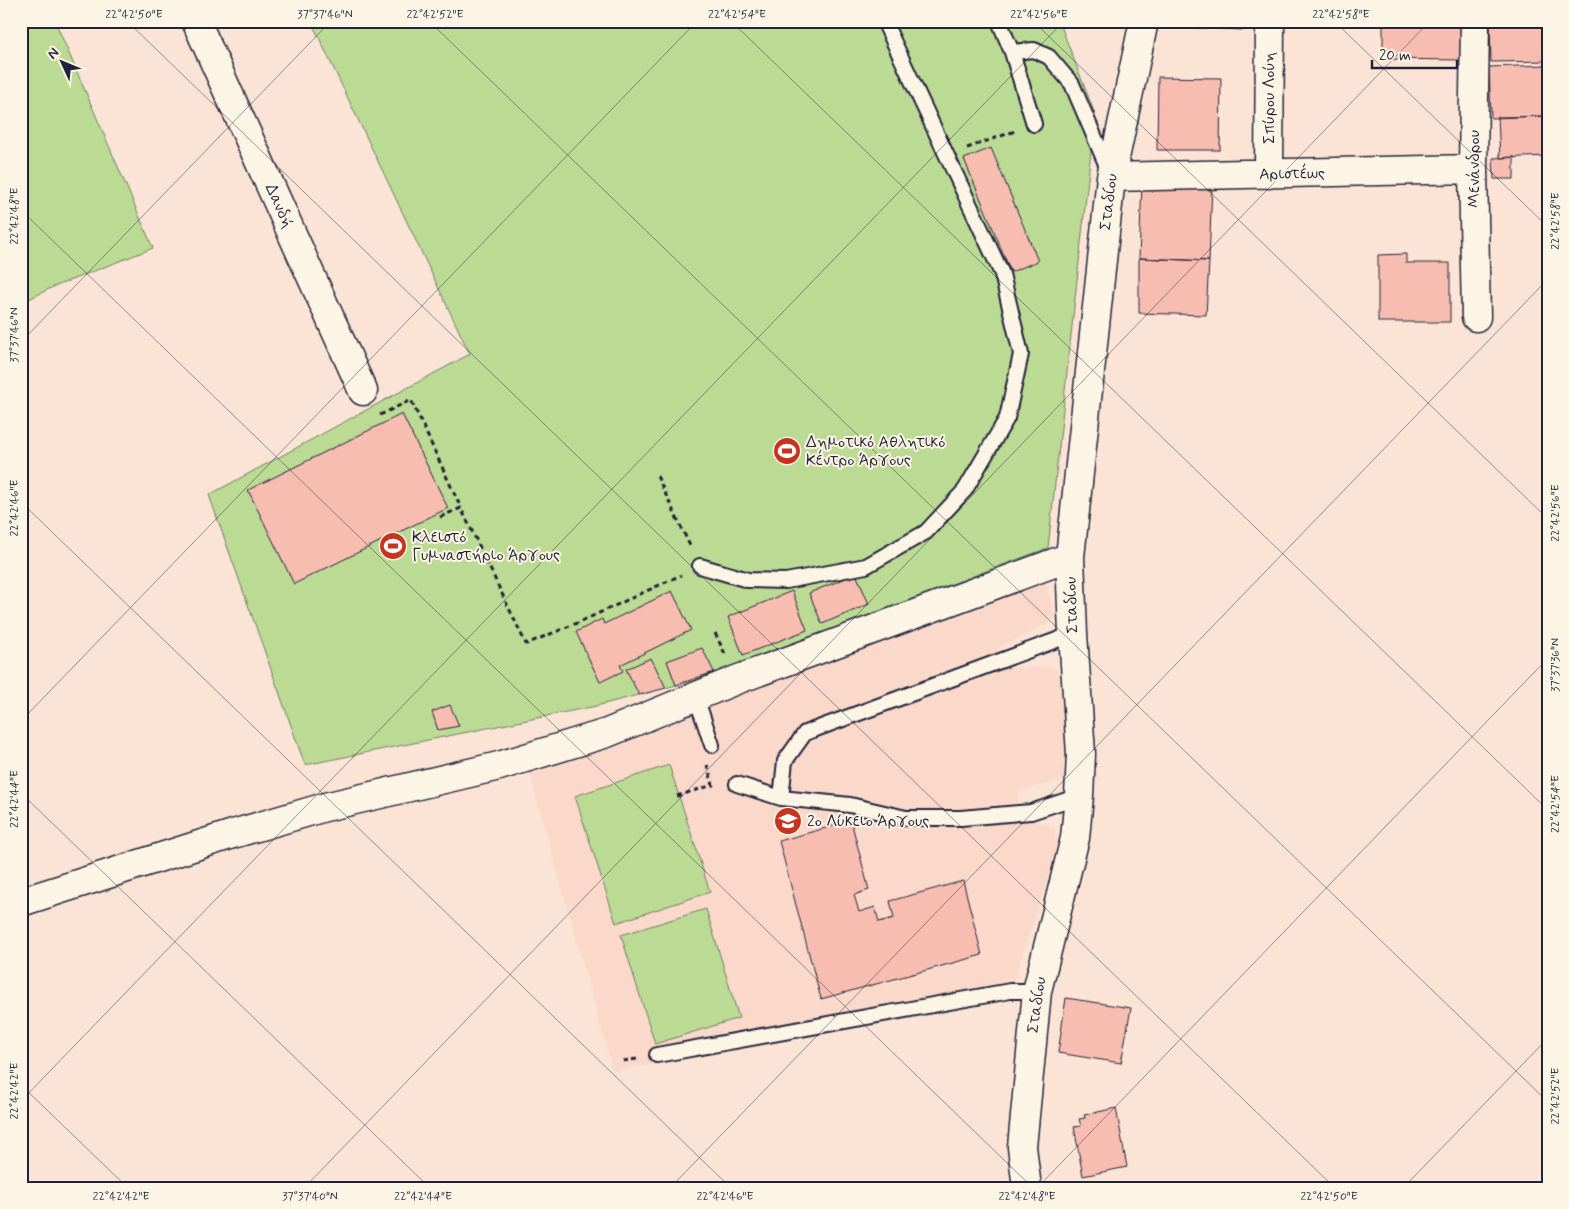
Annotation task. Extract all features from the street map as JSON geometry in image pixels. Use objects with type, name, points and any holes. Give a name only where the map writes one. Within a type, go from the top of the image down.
[{"type":"street","name":"Δανδή","points":[[196,21],[363,391]]},
{"type":"street","name":"Σταδίου","points":[[1028,1188],[1022,1148],[1037,991],[1075,838],[1079,796],[1081,754],[1070,557],[1111,177],[1144,21]]},
{"type":"street","name":"Σπύρου Λούη","points":[[1269,174],[1270,21]]},
{"type":"street","name":"Μενάνδρου","points":[[1475,21],[1473,169],[1476,318]]},
{"type":"street","name":"Αριστέως","points":[[1111,177],[1473,169]]},
{"type":"street","points":[[21,902],[233,834],[325,807],[499,766],[607,733],[746,677],[1070,557]]},
{"type":"lane","points":[[700,566],[748,580],[786,581],[866,566],[926,532],[965,490],[1007,418],[1021,354],[1002,274],[884,21]]},
{"type":"lane","points":[[999,21],[1012,52],[1034,124]]},
{"type":"lane","points":[[1012,52],[1034,50],[1049,57],[1072,84],[1111,177]]},
{"type":"lane","points":[[781,798],[785,761],[806,733],[1073,634]]},
{"type":"lane","points":[[696,697],[712,745]]},
{"type":"lane","points":[[737,784],[781,798],[850,805],[906,818],[952,818],[1031,812],[1079,796]]},
{"type":"lane","points":[[657,1055],[1010,992],[1037,991]]},
{"type":"path","points":[[947,156],[1034,124]]},
{"type":"path","points":[[363,391],[375,418],[411,400],[526,644],[582,621],[664,583]]},
{"type":"path","points":[[657,476],[700,566]]},
{"type":"path","points":[[440,517],[461,508]]},
{"type":"path","points":[[677,796],[712,785],[704,757]]},
{"type":"shaded area","name":"2ο Λύκειο Άργους","points":[[1044,576],[1055,618],[997,649],[1006,668],[1051,667],[1061,671],[1068,769],[1064,779],[1018,792],[1019,818],[1045,824],[1055,829],[1057,852],[1005,1000],[613,1071],[528,767]]},
{"type":"green space","points":[[21,21],[55,21],[153,248],[53,287],[21,303]]},
{"type":"green space","name":"Δημοτικό Αθλητικό Κέντρο Άργους","points":[[311,21],[1059,21],[1095,114],[1048,548],[692,681],[596,706],[305,765],[209,495],[470,354]]},
{"type":"green space","points":[[669,765],[710,892],[616,923],[575,796]]},
{"type":"green space","points":[[706,909],[739,1018],[655,1044],[621,935]]},
{"type":"building","points":[[1184,21],[1244,21],[1244,30],[1184,27]]},
{"type":"building","points":[[1383,21],[1462,21],[1461,60],[1383,59]]},
{"type":"building","points":[[1490,21],[1548,21],[1548,61],[1491,62]]},
{"type":"building","points":[[1548,65],[1548,116],[1491,118],[1489,67]]},
{"type":"building","points":[[1158,77],[1221,78],[1220,150],[1157,150]]},
{"type":"building","points":[[1548,116],[1548,156],[1500,158],[1498,117]]},
{"type":"building","points":[[991,148],[1038,261],[1011,272],[964,159]]},
{"type":"building","points":[[1514,157],[1514,179],[1494,179],[1493,158]]},
{"type":"building","points":[[1142,183],[1212,185],[1209,261],[1139,258]]},
{"type":"building","points":[[1406,254],[1406,263],[1450,263],[1450,322],[1378,322],[1378,255]]},
{"type":"building","points":[[1139,258],[1209,261],[1206,315],[1139,313]]},
{"type":"building","points":[[402,414],[448,508],[294,584],[248,490]]},
{"type":"building","points":[[856,574],[869,604],[822,624],[809,593]]},
{"type":"building","points":[[672,591],[691,630],[620,665],[623,671],[600,682],[576,632],[602,619],[604,624]]},
{"type":"building","points":[[792,591],[807,630],[743,655],[728,617]]},
{"type":"building","points":[[702,648],[714,672],[676,685],[667,661]]},
{"type":"building","points":[[651,658],[666,688],[639,695],[626,669]]},
{"type":"building","points":[[450,705],[459,726],[438,730],[432,712]]},
{"type":"building","points":[[851,821],[869,890],[854,895],[859,912],[875,907],[879,922],[894,918],[890,901],[963,881],[982,955],[821,999],[779,841]]},
{"type":"building","points":[[1066,998],[1131,1008],[1121,1063],[1058,1053]]},
{"type":"building","points":[[1116,1108],[1127,1167],[1083,1176],[1074,1127],[1081,1126],[1079,1119],[1085,1118],[1084,1115]]},
{"type":"place","name":"Δημοτικό Αθλητικό Κέντρο Άργους","points":[[787,451]]},
{"type":"place","name":"Κλειστό Γυμναστήριο Άργους","points":[[393,546]]},
{"type":"place","name":"2ο Λύκειο Άργους","points":[[788,821]]}]
